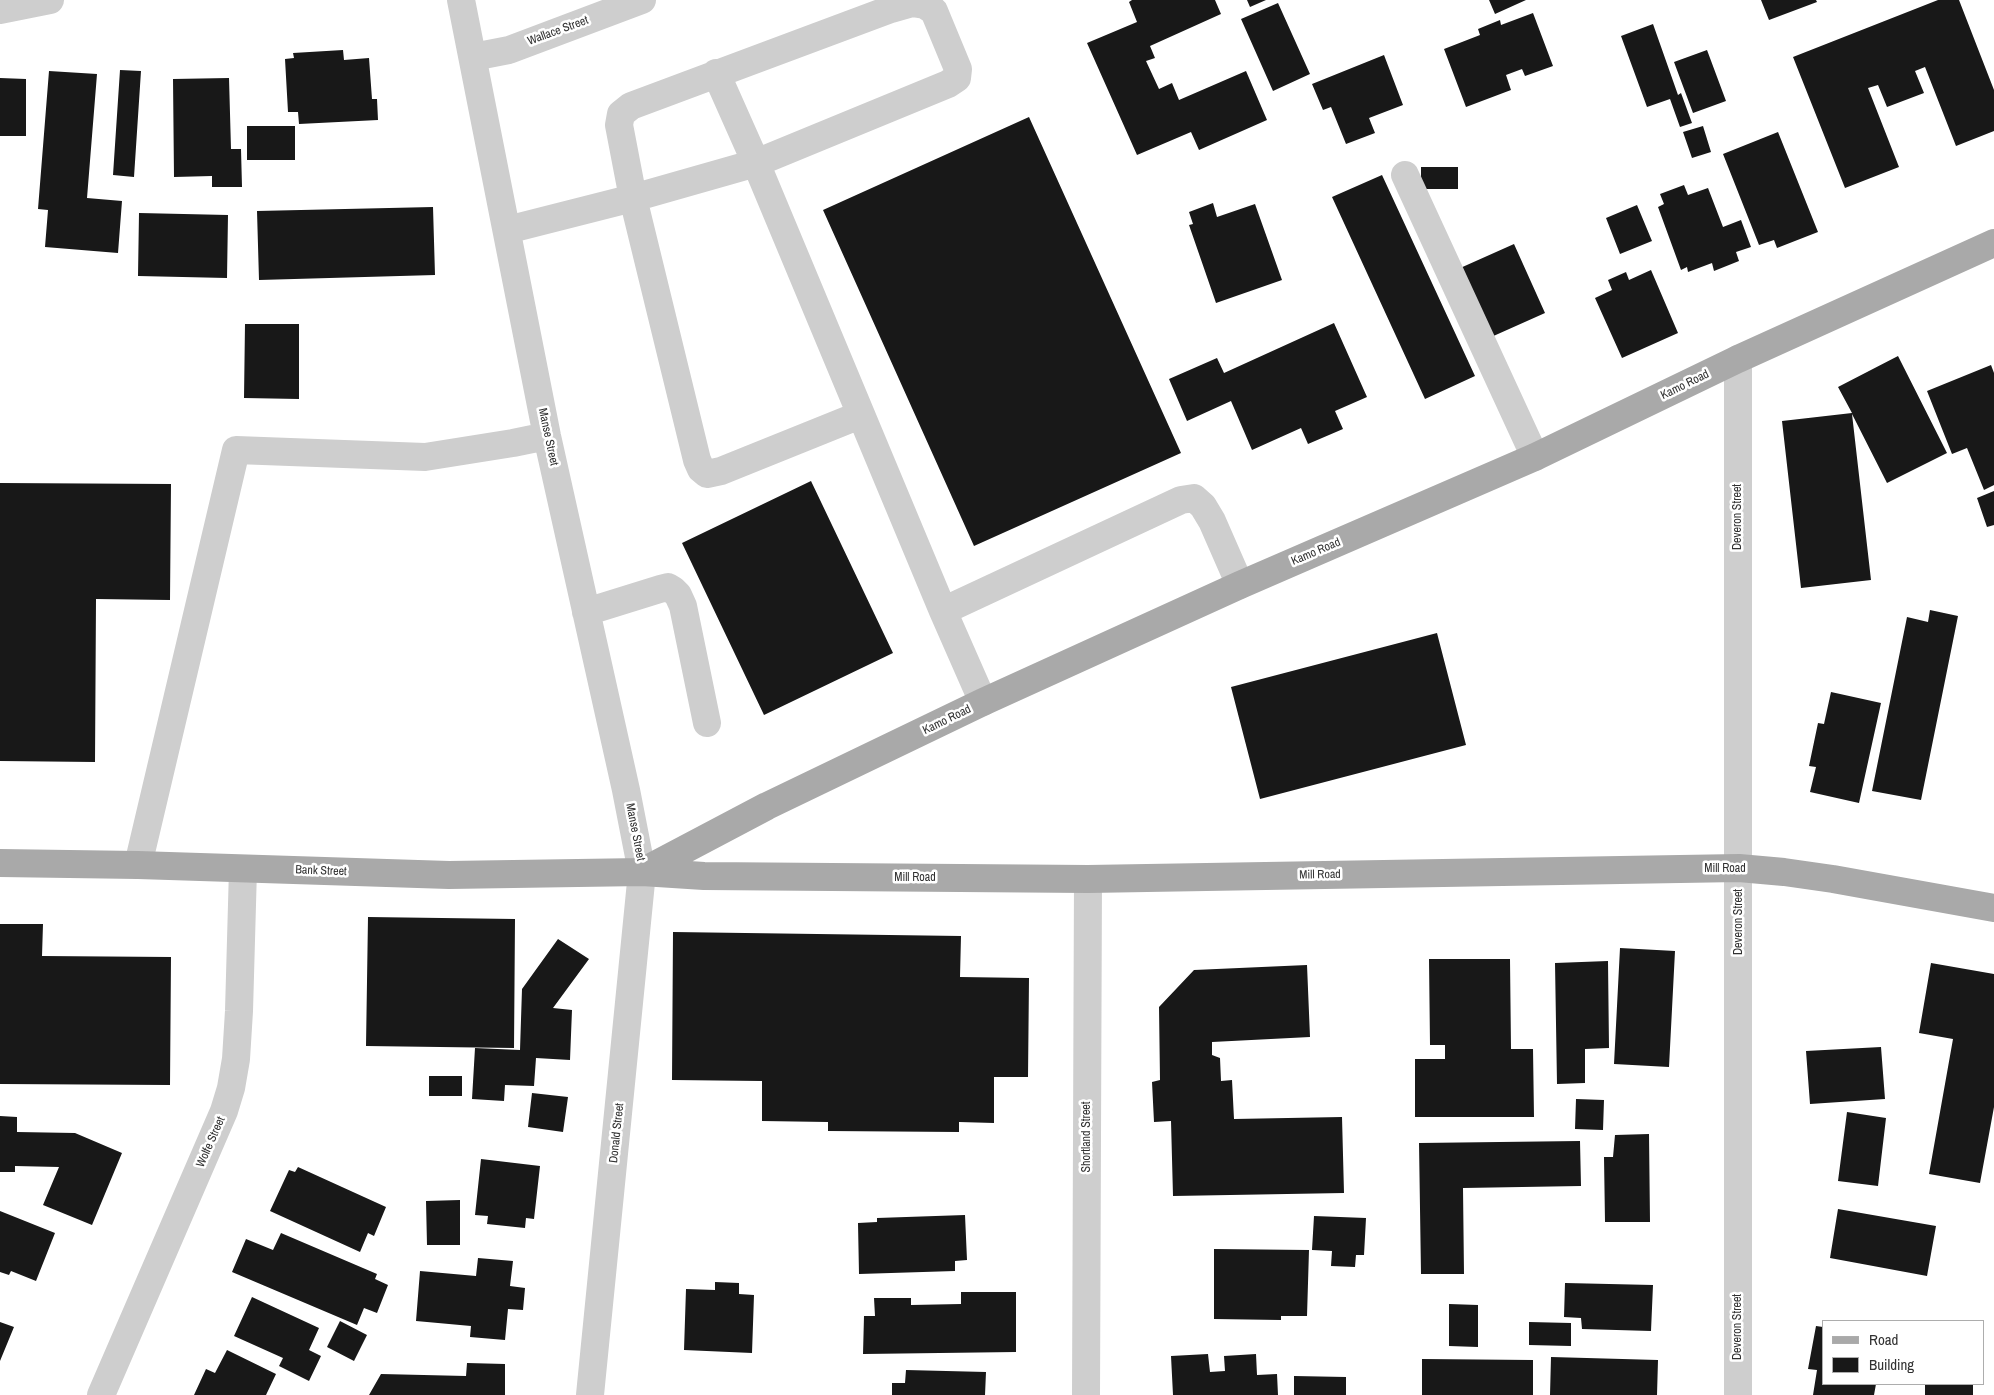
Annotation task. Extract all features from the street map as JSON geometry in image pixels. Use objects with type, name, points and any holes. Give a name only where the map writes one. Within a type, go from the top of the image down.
[{"type":"main road","name":"Kamo Road","points":[[642,872],[767,806],[983,702],[1240,585],[1535,457],[1738,359],[1994,243]]},
{"type":"main road","name":"Bank Street","points":[[0,863],[138,865],[449,875],[642,872]]},
{"type":"main road","name":"Mill Road","points":[[642,872],[704,876],[1088,879],[1739,868],[1833,879],[1994,908]]},
{"type":"street","points":[[0,10],[50,0]]},
{"type":"street","name":"Manse Street","points":[[461,0],[548,436],[626,790],[642,872]]},
{"type":"street","name":"Wallace Street","points":[[472,57],[509,50],[642,0]]},
{"type":"street","points":[[507,230],[633,198],[756,163],[937,90],[957,78],[958,69],[934,11],[924,4],[912,3],[716,73],[631,106],[621,114],[619,125],[633,198],[695,451],[701,468],[707,474],[721,471],[860,415]]},
{"type":"street","points":[[716,73],[756,163],[860,415],[983,702]]},
{"type":"street","points":[[1405,174],[1535,457]]},
{"type":"street","name":"Deveron Street","points":[[1738,359],[1738,1395]]},
{"type":"street","points":[[138,865],[236,450],[425,457],[548,436]]},
{"type":"street","points":[[943,612],[1182,500],[1194,498],[1203,506],[1212,521],[1240,585]]},
{"type":"street","points":[[586,612],[660,589],[668,587],[673,590],[678,595],[683,606],[707,723]]},
{"type":"street","name":"Wolfe Street","points":[[100,1395],[229,1096],[236,1059],[243,869]]},
{"type":"street","name":"Donald Street","points":[[590,1395],[642,872]]},
{"type":"street","name":"Shortland Street","points":[[1086,1395],[1088,879]]},
{"type":"building","points":[[1132,0],[1215,0],[1221,14],[1150,46],[1155,58],[1146,61],[1159,89],[1172,83],[1179,100],[1246,71],[1267,120],[1199,150],[1191,132],[1137,155],[1087,43],[1137,22],[1129,2]]},
{"type":"building","points":[[1247,0],[1266,0],[1250,7]]},
{"type":"building","points":[[1489,0],[1526,0],[1495,14]]},
{"type":"building","points":[[1761,0],[1816,0],[1817,2],[1769,20]]},
{"type":"building","points":[[1938,0],[1959,0],[1994,90],[1994,131],[1956,146],[1925,67],[1915,71],[1924,93],[1887,107],[1878,85],[1868,88],[1899,167],[1845,188],[1793,57]]},
{"type":"building","points":[[1278,3],[1310,74],[1273,91],[1241,19]]},
{"type":"building","points":[[1533,13],[1553,66],[1525,76],[1522,69],[1506,75],[1511,90],[1466,107],[1444,49],[1480,35],[1478,29],[1500,20],[1501,25]]},
{"type":"building","points":[[1653,24],[1678,95],[1681,93],[1692,123],[1680,127],[1670,99],[1647,107],[1621,36]]},
{"type":"building","points":[[343,50],[344,60],[369,58],[372,99],[377,99],[378,120],[299,124],[298,112],[288,112],[285,59],[294,58],[293,53]]},
{"type":"building","points":[[1707,50],[1726,101],[1693,113],[1674,62]]},
{"type":"building","points":[[1384,55],[1403,105],[1369,118],[1375,133],[1346,144],[1331,107],[1323,110],[1312,84]]},
{"type":"building","points":[[120,70],[141,71],[134,177],[113,175]]},
{"type":"building","points":[[49,71],[97,74],[87,198],[122,201],[118,253],[45,247],[48,210],[38,209]]},
{"type":"building","points":[[0,78],[26,79],[26,136],[0,136]]},
{"type":"building","points":[[229,78],[231,149],[241,149],[242,187],[212,187],[212,176],[174,177],[173,79]]},
{"type":"building","points":[[1029,117],[1181,453],[974,546],[823,210]]},
{"type":"building","points":[[247,126],[295,126],[295,160],[247,160]]},
{"type":"building","points":[[1703,126],[1711,152],[1692,158],[1683,132]]},
{"type":"building","points":[[1778,132],[1818,232],[1777,248],[1774,240],[1759,245],[1723,154]]},
{"type":"building","points":[[1421,167],[1458,167],[1458,189],[1421,189]]},
{"type":"building","points":[[1382,175],[1475,376],[1425,399],[1332,197]]},
{"type":"building","points":[[1684,185],[1688,195],[1708,188],[1723,227],[1741,220],[1751,247],[1736,252],[1739,261],[1714,271],[1712,263],[1688,272],[1687,267],[1681,270],[1658,207],[1664,204],[1660,194]]},
{"type":"building","points":[[1213,203],[1217,217],[1255,204],[1282,280],[1216,303],[1189,225],[1193,224],[1189,212]]},
{"type":"building","points":[[1637,205],[1652,241],[1620,254],[1606,218]]},
{"type":"building","points":[[433,207],[435,275],[259,280],[257,211]]},
{"type":"building","points":[[139,213],[228,215],[227,278],[138,276]]},
{"type":"building","points":[[1514,244],[1545,313],[1489,338],[1458,269]]},
{"type":"building","points":[[1651,270],[1678,333],[1622,358],[1595,298],[1612,290],[1608,280],[1626,272],[1629,280]]},
{"type":"building","points":[[1334,323],[1367,397],[1335,411],[1343,429],[1308,444],[1301,428],[1252,450],[1231,401],[1187,421],[1169,379],[1217,358],[1224,373]]},
{"type":"building","points":[[245,324],[299,324],[299,399],[244,398]]},
{"type":"building","points":[[1898,356],[1947,453],[1887,483],[1852,414],[1871,580],[1801,588],[1782,421],[1852,413],[1838,387]]},
{"type":"building","points":[[1991,365],[1994,373],[1994,485],[1984,490],[1967,448],[1952,454],[1927,391]]},
{"type":"building","points":[[811,481],[893,653],[764,715],[682,543]]},
{"type":"building","points":[[0,483],[171,484],[170,600],[96,599],[95,762],[0,761]]},
{"type":"building","points":[[1994,491],[1994,525],[1987,527],[1977,498]]},
{"type":"building","points":[[1930,610],[1958,616],[1921,800],[1872,791],[1907,617],[1928,622]]},
{"type":"building","points":[[1437,633],[1466,745],[1260,799],[1231,687]]},
{"type":"building","points":[[1831,692],[1881,703],[1859,803],[1810,792],[1816,767],[1809,766],[1818,723],[1824,724]]},
{"type":"building","points":[[368,917],[515,919],[514,1048],[366,1046]]},
{"type":"building","points":[[0,924],[43,924],[42,956],[171,957],[170,1085],[0,1084]]},
{"type":"building","points":[[673,932],[961,936],[960,977],[1029,978],[1028,1077],[994,1077],[994,1123],[959,1122],[959,1132],[828,1131],[828,1122],[762,1121],[762,1081],[672,1080]]},
{"type":"building","points":[[558,939],[589,959],[553,1008],[572,1010],[570,1060],[536,1058],[534,1086],[505,1085],[504,1101],[472,1099],[475,1048],[520,1050],[522,989]]},
{"type":"building","points":[[1620,948],[1675,951],[1669,1067],[1614,1064]]},
{"type":"building","points":[[1429,959],[1510,959],[1511,1049],[1533,1049],[1534,1117],[1415,1117],[1415,1059],[1445,1059],[1445,1045],[1430,1045]]},
{"type":"building","points":[[1608,961],[1609,1048],[1585,1049],[1585,1083],[1557,1084],[1555,963]]},
{"type":"building","points":[[1931,963],[1994,974],[1994,1107],[1980,1183],[1929,1174],[1953,1039],[1919,1033]]},
{"type":"building","points":[[1307,965],[1310,1037],[1212,1042],[1212,1055],[1220,1058],[1221,1081],[1232,1080],[1234,1119],[1342,1117],[1344,1193],[1173,1196],[1171,1121],[1154,1122],[1152,1082],[1160,1080],[1159,1007],[1194,970]]},
{"type":"building","points":[[1881,1047],[1885,1099],[1810,1104],[1806,1051]]},
{"type":"building","points":[[429,1076],[462,1076],[462,1096],[429,1096]]},
{"type":"building","points":[[532,1093],[568,1097],[563,1132],[528,1127]]},
{"type":"building","points":[[1576,1099],[1604,1100],[1603,1130],[1575,1129]]},
{"type":"building","points":[[1847,1112],[1886,1118],[1878,1186],[1838,1181]]},
{"type":"building","points":[[0,1116],[17,1117],[17,1132],[75,1133],[122,1153],[92,1225],[43,1205],[59,1167],[15,1166],[15,1172],[0,1172]]},
{"type":"building","points":[[1649,1134],[1650,1222],[1605,1222],[1604,1157],[1613,1157],[1615,1135]]},
{"type":"building","points":[[1580,1141],[1581,1186],[1463,1188],[1464,1274],[1421,1274],[1419,1143]]},
{"type":"building","points":[[481,1159],[540,1166],[534,1219],[526,1218],[525,1228],[487,1224],[488,1216],[475,1215]]},
{"type":"building","points":[[298,1167],[386,1207],[374,1236],[368,1233],[360,1252],[270,1211],[289,1170],[295,1172]]},
{"type":"building","points":[[460,1200],[460,1245],[427,1245],[426,1201]]},
{"type":"building","points":[[1838,1209],[1936,1226],[1927,1276],[1830,1258]]},
{"type":"building","points":[[0,1211],[55,1233],[36,1281],[11,1271],[9,1275],[0,1272]]},
{"type":"building","points":[[965,1215],[967,1260],[955,1261],[955,1271],[859,1274],[858,1223],[877,1222],[877,1218]]},
{"type":"building","points":[[1314,1216],[1366,1218],[1364,1255],[1356,1255],[1355,1267],[1331,1266],[1332,1251],[1312,1250]]},
{"type":"building","points":[[281,1233],[377,1274],[375,1279],[388,1285],[377,1313],[364,1308],[357,1325],[232,1272],[246,1239],[273,1250]]},
{"type":"building","points":[[1214,1249],[1309,1250],[1307,1316],[1281,1316],[1281,1320],[1214,1319]]},
{"type":"building","points":[[478,1258],[513,1261],[510,1286],[525,1288],[523,1310],[508,1309],[505,1340],[470,1337],[471,1326],[416,1321],[420,1271],[476,1276]]},
{"type":"building","points":[[715,1282],[739,1283],[739,1294],[754,1295],[752,1353],[684,1350],[686,1289],[715,1290]]},
{"type":"building","points":[[1565,1283],[1653,1285],[1651,1331],[1582,1329],[1581,1318],[1564,1317]]},
{"type":"building","points":[[961,1292],[1016,1292],[1016,1352],[863,1354],[864,1316],[875,1316],[874,1298],[911,1298],[911,1305],[961,1304]]},
{"type":"building","points":[[252,1297],[319,1328],[309,1350],[321,1356],[309,1381],[279,1366],[283,1358],[234,1336]]},
{"type":"building","points":[[1449,1304],[1478,1305],[1478,1347],[1449,1346]]},
{"type":"building","points":[[340,1321],[367,1335],[354,1361],[327,1347]]},
{"type":"building","points":[[0,1322],[14,1327],[0,1361]]},
{"type":"building","points":[[1529,1322],[1571,1323],[1571,1346],[1529,1345]]},
{"type":"building","points":[[1816,1326],[1822,1327],[1822,1385],[1876,1385],[1874,1395],[1813,1395],[1817,1370],[1808,1369]]},
{"type":"building","points":[[227,1350],[276,1374],[266,1395],[194,1395],[206,1369],[215,1373]]},
{"type":"building","points":[[1208,1354],[1210,1372],[1225,1371],[1224,1356],[1256,1354],[1257,1375],[1277,1374],[1278,1395],[1173,1395],[1171,1356]]},
{"type":"building","points":[[1551,1357],[1658,1360],[1657,1395],[1550,1395]]},
{"type":"building","points":[[1422,1359],[1533,1360],[1533,1395],[1422,1395]]},
{"type":"building","points":[[467,1363],[505,1364],[505,1395],[369,1395],[381,1374],[466,1376]]},
{"type":"building","points":[[906,1370],[986,1372],[985,1395],[892,1395],[892,1383],[905,1383]]},
{"type":"building","points":[[1294,1376],[1346,1377],[1346,1395],[1294,1395]]},
{"type":"building","points":[[1925,1385],[1973,1385],[1973,1395],[1925,1395]]}]
